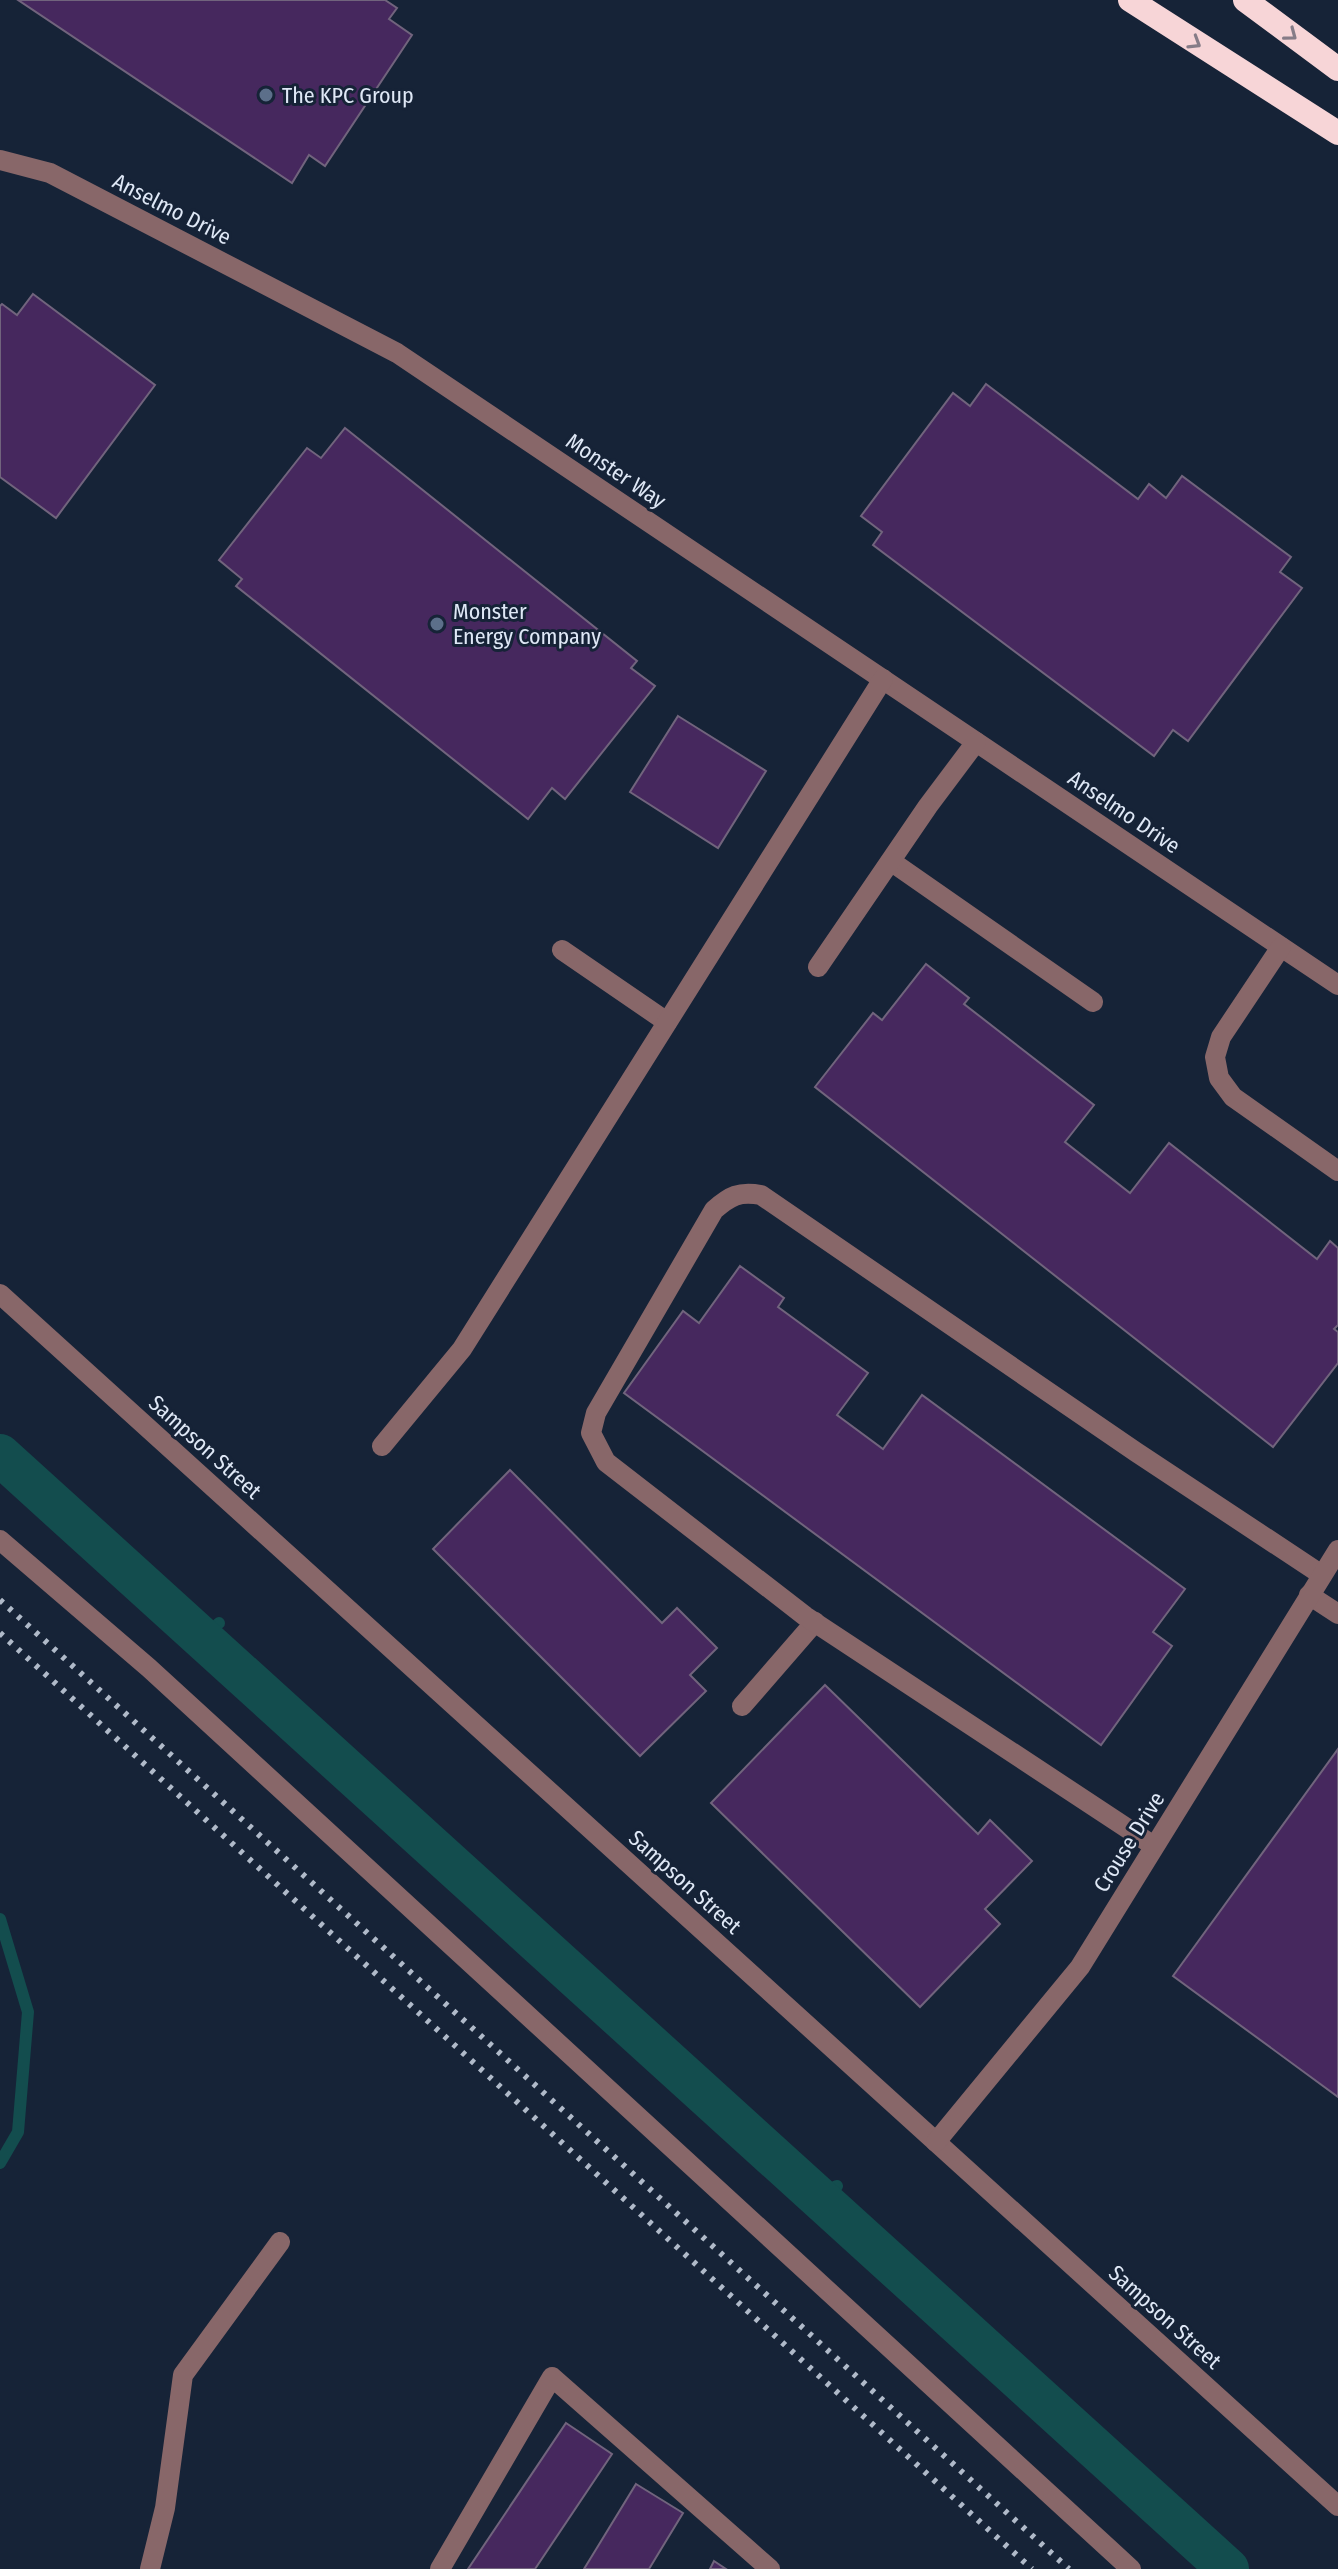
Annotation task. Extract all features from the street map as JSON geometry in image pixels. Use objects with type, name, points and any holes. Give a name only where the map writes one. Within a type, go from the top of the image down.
[{"type":"highway","points":[[1130,0],[1338,133]]},
{"type":"highway","points":[[1245,0],[1338,69]]},
{"type":"street","name":"Anselmo Drive","points":[[0,160],[50,173],[317,311]]},
{"type":"street","name":"Monster Way","points":[[317,311],[397,353],[883,679]]},
{"type":"street","name":"Anselmo Drive","points":[[883,679],[1338,985]]},
{"type":"street","points":[[382,1446],[462,1349],[883,679]]},
{"type":"street","points":[[818,967],[928,806],[976,742]]},
{"type":"street","points":[[892,862],[1093,1002]]},
{"type":"street","points":[[1281,947],[1221,1037],[1215,1057],[1219,1078],[1233,1097],[1338,1171]]},
{"type":"street","points":[[562,950],[667,1022]]},
{"type":"street","points":[[1154,1846],[815,1622],[606,1462],[591,1433],[596,1413],[714,1210],[728,1197],[744,1192],[761,1195],[1136,1452],[1322,1575]]},
{"type":"street","name":"Sampson Street","points":[[0,1294],[1338,2506]]},
{"type":"street","points":[[0,1540],[149,1668],[1131,2569]]},
{"type":"street","name":"Crouse Drive","points":[[936,2142],[1080,1967],[1338,1550]]},
{"type":"street","points":[[1309,1595],[1338,1614]]},
{"type":"street","points":[[742,1706],[815,1622]]},
{"type":"street","points":[[150,2569],[165,2508],[183,2375],[280,2242]]},
{"type":"street","points":[[440,2569],[552,2377],[770,2569]]},
{"type":"building","name":"The KPC Group","points":[[18,0],[385,0],[397,8],[389,19],[412,35],[325,166],[309,155],[292,183]]},
{"type":"building","points":[[33,294],[155,385],[56,518],[0,477],[0,306],[2,304],[17,315]]},
{"type":"building","points":[[986,384],[1138,499],[1149,484],[1166,498],[1182,476],[1291,557],[1280,572],[1302,588],[1188,741],[1173,730],[1154,756],[873,545],[882,532],[861,516],[953,393],[970,406]]},
{"type":"building","name":"Monster Energy Company","points":[[345,428],[637,661],[631,668],[655,686],[565,799],[552,788],[528,819],[236,586],[242,579],[219,560],[307,448],[321,458]]},
{"type":"building","points":[[678,716],[766,771],[718,848],[630,792]]},
{"type":"building","points":[[926,964],[969,998],[964,1004],[1094,1105],[1065,1142],[1130,1193],[1169,1143],[1317,1259],[1330,1241],[1338,1248],[1338,1325],[1334,1329],[1338,1332],[1338,1363],[1273,1447],[815,1087],[873,1013],[882,1020]]},
{"type":"building","points":[[740,1266],[784,1298],[778,1307],[868,1373],[837,1415],[883,1449],[922,1395],[1185,1589],[1153,1632],[1172,1646],[1101,1745],[624,1393],[683,1311],[699,1323]]},
{"type":"building","points":[[510,1470],[662,1623],[677,1608],[717,1648],[690,1675],[706,1691],[640,1756],[433,1549]]},
{"type":"building","points":[[825,1685],[978,1834],[990,1820],[1032,1861],[985,1909],[1000,1924],[920,2007],[711,1803]]},
{"type":"building","points":[[1338,1749],[1338,2097],[1173,1976]]},
{"type":"building","points":[[566,2423],[612,2454],[535,2569],[468,2569]]},
{"type":"building","points":[[636,2484],[683,2513],[649,2569],[584,2569]]},
{"type":"building","points":[[714,2561],[726,2569],[710,2569]]},
{"type":"waterway","points":[[0,1455],[1228,2569]]},
{"type":"waterway","points":[[202,1639],[219,1623]]},
{"type":"waterway","points":[[0,1919],[28,2012],[18,2132],[0,2163]]},
{"type":"waterway","points":[[816,2196],[837,2186]]},
{"type":"railway","points":[[0,1600],[1069,2569]]},
{"type":"railway","points":[[0,1633],[1032,2569]]},
{"type":"place","name":"The KPC Group","points":[[266,95]]},
{"type":"place","name":"Monster Energy Company","points":[[437,624]]}]
